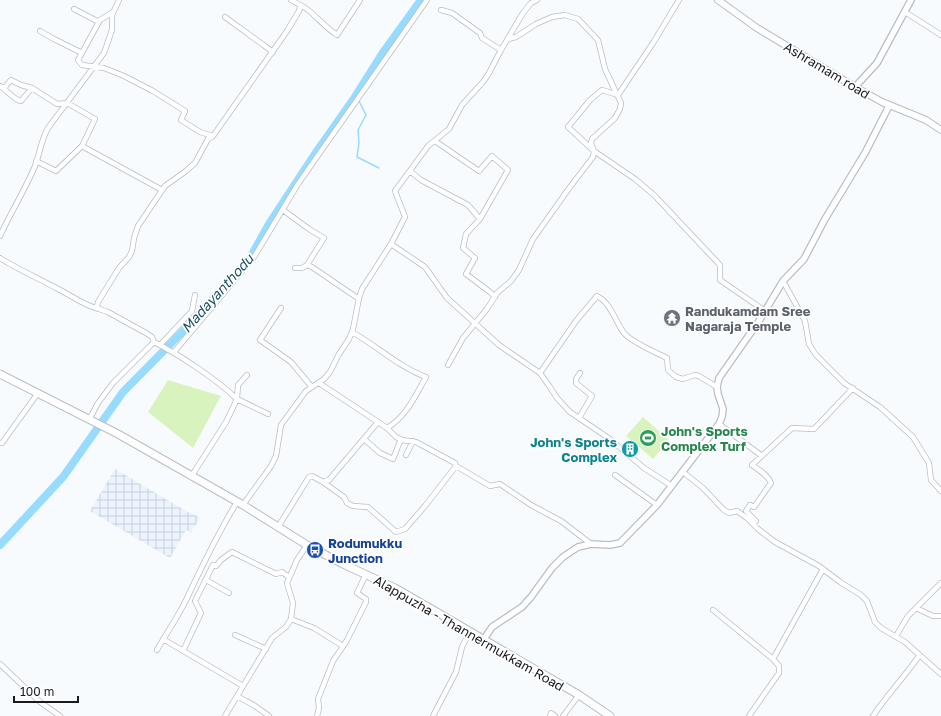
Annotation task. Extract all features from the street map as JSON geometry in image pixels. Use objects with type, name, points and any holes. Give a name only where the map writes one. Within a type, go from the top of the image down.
[{"type":"main road","name":"Ashramam road","points":[[718,0],[757,28],[855,87],[889,106],[926,120],[941,130]]},
{"type":"main road","points":[[0,374],[91,421]]},
{"type":"main road","name":"Alappuzha - Thannermukkam Road","points":[[91,421],[118,434],[240,504],[307,545],[395,588],[579,695],[610,716]]},
{"type":"street","points":[[0,236],[28,181],[36,162],[43,137],[48,128],[104,53],[112,30],[112,15],[119,0]]},
{"type":"street","points":[[291,0],[300,7],[306,8],[330,30],[338,35],[360,0]]},
{"type":"street","points":[[174,352],[254,257],[298,184],[427,0]]},
{"type":"street","points":[[157,650],[188,597],[224,524],[271,466],[276,456],[281,425],[306,391],[319,383],[330,372],[339,354],[350,339],[362,289],[391,244],[405,216],[395,191],[428,146],[449,129],[462,105],[483,82],[523,14],[531,3],[537,0]]},
{"type":"street","points":[[618,95],[653,43],[679,0]]},
{"type":"street","points":[[855,87],[876,63],[911,0]]},
{"type":"street","points":[[99,308],[98,302],[132,251],[138,226],[162,190],[174,178],[186,171],[195,163],[208,140],[273,52],[299,11],[300,7]]},
{"type":"street","points":[[74,9],[99,22]]},
{"type":"street","points":[[441,10],[452,13],[480,33],[482,38],[501,50]]},
{"type":"street","points":[[114,12],[99,22],[78,60],[82,65],[104,68],[153,91],[185,111],[181,120],[200,132],[212,136]]},
{"type":"street","points":[[905,12],[941,35]]},
{"type":"street","points":[[448,364],[463,338],[474,323],[487,309],[494,297],[511,281],[519,270],[533,239],[593,157],[594,151],[591,144],[592,140],[615,118],[620,109],[621,103],[607,74],[598,40],[578,19],[565,15],[552,17],[536,24],[516,37],[508,39]]},
{"type":"street","points":[[225,17],[273,52]]},
{"type":"street","points":[[40,31],[82,53]]},
{"type":"street","points":[[32,88],[21,101],[16,100],[2,87],[12,80],[21,85],[32,88],[57,104],[67,103],[95,119],[82,146],[56,171],[36,162]]},
{"type":"street","points":[[618,95],[602,90],[590,100],[568,127],[594,151],[635,179],[654,195],[720,265],[720,280],[766,311]]},
{"type":"street","points":[[484,639],[492,627],[522,607],[552,568],[563,557],[578,547],[591,544],[610,545],[620,543],[657,505],[683,472],[719,424],[722,417],[723,409],[717,387],[722,372],[766,311],[783,281],[804,259],[825,219],[866,153],[889,106]]},
{"type":"street","points":[[436,141],[479,172],[492,156],[508,170],[480,219],[466,234],[463,248],[475,258],[466,274],[490,292],[494,297]]},
{"type":"street","points":[[82,146],[162,190]]},
{"type":"street","points":[[410,171],[421,180],[468,205],[480,219]]},
{"type":"street","points":[[283,210],[324,238],[307,265],[302,268],[295,268]]},
{"type":"street","points":[[391,244],[425,266],[447,298],[499,345],[540,373],[557,398],[570,412],[610,439],[644,468],[672,486]]},
{"type":"street","points":[[0,258],[19,270],[42,280],[87,305],[99,308],[122,319],[152,337],[154,342],[174,352],[237,400],[268,414]]},
{"type":"street","points":[[307,265],[359,299]]},
{"type":"street","points":[[783,281],[805,321],[809,344],[816,354],[844,382],[880,407],[913,437],[929,463],[931,480],[941,491]]},
{"type":"street","points":[[162,346],[192,310],[195,295]]},
{"type":"street","points":[[540,373],[546,362],[576,321],[597,296],[602,298],[625,335],[667,358],[668,370],[676,377],[683,379],[700,376],[717,387]]},
{"type":"street","points":[[282,308],[260,340],[291,362],[312,386]]},
{"type":"street","points":[[352,332],[369,341],[414,372],[426,377],[408,409],[397,422],[387,428]]},
{"type":"street","points":[[91,421],[98,403],[113,383],[154,342]]},
{"type":"street","points":[[579,418],[592,396],[576,383],[576,379],[580,373]]},
{"type":"street","points":[[191,477],[226,422],[237,400],[238,385],[247,375]]},
{"type":"street","points":[[319,383],[401,439],[413,441],[431,449],[490,486],[500,484],[561,521],[591,544]]},
{"type":"street","points":[[753,524],[756,520],[746,511],[750,505],[754,507],[771,480],[752,465],[792,428],[814,429],[853,388]]},
{"type":"street","points":[[0,443],[2,443],[38,393]]},
{"type":"street","points":[[323,482],[329,480],[378,422]]},
{"type":"street","points":[[719,424],[762,456]]},
{"type":"street","points":[[364,439],[380,453],[393,459],[401,439]]},
{"type":"street","points":[[406,455],[413,441]]},
{"type":"street","points":[[278,527],[308,477],[312,476],[344,497],[347,503],[353,506],[368,507],[396,532],[405,529],[456,466]]},
{"type":"street","points":[[683,472],[703,488],[724,510],[729,513],[737,511],[775,542],[823,570],[861,595],[867,601],[875,622],[881,628],[905,642],[941,674]]},
{"type":"street","points":[[615,475],[657,505]]},
{"type":"street","points":[[225,716],[272,638],[286,627],[291,619],[293,603],[287,583],[297,560],[307,545]]},
{"type":"street","points":[[183,651],[201,613],[195,601],[213,566],[216,566],[221,560],[232,552],[276,574],[282,572],[290,577]]},
{"type":"street","points":[[773,659],[823,570]]},
{"type":"street","points":[[317,716],[319,708],[318,699],[334,661],[366,602],[366,599],[357,593],[366,574]]},
{"type":"street","points":[[206,580],[229,593]]},
{"type":"street","points":[[896,636],[908,616],[941,583]]},
{"type":"street","points":[[916,608],[933,616],[941,616]]},
{"type":"street","points":[[712,610],[773,659],[779,666],[779,673],[749,716]]},
{"type":"street","points":[[291,619],[314,628],[343,646]]},
{"type":"street","points":[[433,716],[456,672],[462,647],[470,631]]},
{"type":"street","points":[[235,635],[266,649]]},
{"type":"street","points":[[163,639],[243,686]]},
{"type":"street","points":[[874,716],[888,694],[904,678],[919,656]]},
{"type":"street","points":[[0,664],[40,702],[60,716]]},
{"type":"street","points":[[563,716],[579,695]]},
{"type":"street","points":[[237,696],[269,716]]},
{"type":"street","points":[[550,716],[551,713],[555,716]]},
{"type":"shaded area","points":[[115,469],[200,518],[191,532],[186,530],[170,558],[90,511]]},
{"type":"green space","points":[[168,380],[221,396],[193,448],[148,412]]},
{"type":"green space","name":"John's Sports Complex Turf","points":[[643,417],[669,440],[653,459],[626,436]]},
{"type":"waterway","name":"Madayanthodu","points":[[0,545],[63,477],[123,392],[195,319],[250,258],[269,224],[317,151],[355,97],[384,51],[421,0]]},
{"type":"waterway","points":[[359,101],[366,115],[358,130],[359,143],[357,157],[379,168]]},
{"type":"place","name":"Randukamdam Sree Nagaraja Temple","points":[[672,318]]},
{"type":"place","name":"John's Sports Complex Turf","points":[[648,438]]},
{"type":"place","name":"John's Sports Complex","points":[[630,449]]},
{"type":"place","name":"Rodumukku Junction","points":[[315,550]]}]
